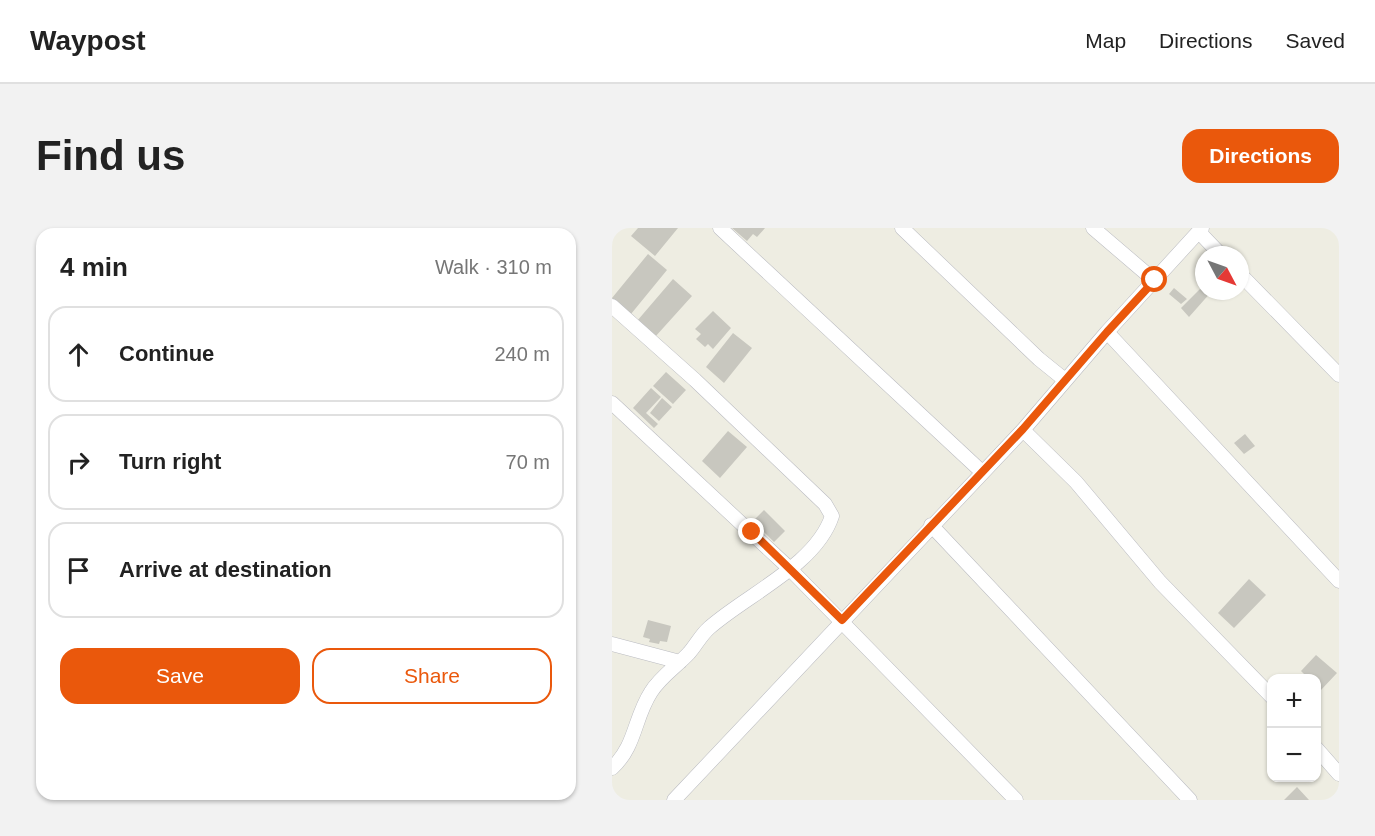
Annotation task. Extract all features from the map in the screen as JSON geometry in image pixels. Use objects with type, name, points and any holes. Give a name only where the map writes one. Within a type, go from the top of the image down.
[{"type":"street","points":[[720,228],[982,472]]},
{"type":"street","points":[[902,228],[1039,359],[1065,380]]},
{"type":"street","points":[[1093,228],[1155,280]]},
{"type":"street","points":[[674,800],[1023,429],[1200,230],[1213,246]]},
{"type":"street","points":[[1249,283],[1339,375]]},
{"type":"street","points":[[612,306],[695,380],[825,504],[832,516],[828,527],[807,555],[715,623],[652,690],[639,713],[632,741],[612,768]]},
{"type":"street","points":[[1107,332],[1339,581]]},
{"type":"street","points":[[612,403],[842,620],[1016,800]]},
{"type":"street","points":[[1023,429],[1076,482],[1160,582],[1267,692]]},
{"type":"street","points":[[931,525],[1190,800]]},
{"type":"street","points":[[612,644],[680,662]]},
{"type":"street","points":[[1321,753],[1339,774]]},
{"type":"building","points":[[638,228],[678,228],[655,256],[631,236]]},
{"type":"building","points":[[732,228],[765,228],[757,237],[753,234],[747,241]]},
{"type":"building","points":[[648,254],[667,270],[631,314],[612,298]]},
{"type":"building","points":[[673,279],[692,296],[655,337],[637,321]]},
{"type":"building","points":[[1174,288],[1187,299],[1181,304],[1169,294]]},
{"type":"building","points":[[1195,294],[1195,300],[1204,300],[1189,317],[1181,308]]},
{"type":"building","points":[[713,311],[731,328],[713,349],[708,344],[705,347],[696,339],[701,334],[695,329]]},
{"type":"building","points":[[733,333],[752,348],[724,383],[706,367]]},
{"type":"building","points":[[666,372],[686,390],[673,404],[653,386]]},
{"type":"building","points":[[651,388],[661,397],[646,413],[658,424],[654,428],[633,408]]},
{"type":"building","points":[[662,398],[672,407],[659,421],[650,413]]},
{"type":"building","points":[[728,431],[747,447],[720,478],[702,461]]},
{"type":"building","points":[[1245,434],[1255,446],[1244,454],[1234,443]]},
{"type":"building","points":[[764,510],[785,531],[774,542],[753,521]]},
{"type":"building","points":[[1249,579],[1266,595],[1234,628],[1218,613]]},
{"type":"building","points":[[648,620],[671,626],[667,642],[660,641],[659,644],[649,642],[650,639],[643,637]]},
{"type":"building","points":[[1316,655],[1337,673],[1321,690],[1321,674],[1304,674],[1301,671]]},
{"type":"building","points":[[1297,787],[1309,800],[1284,800]]},
{"type":"route","points":[[752,532],[842,620],[1023,429],[1155,280]]}]
